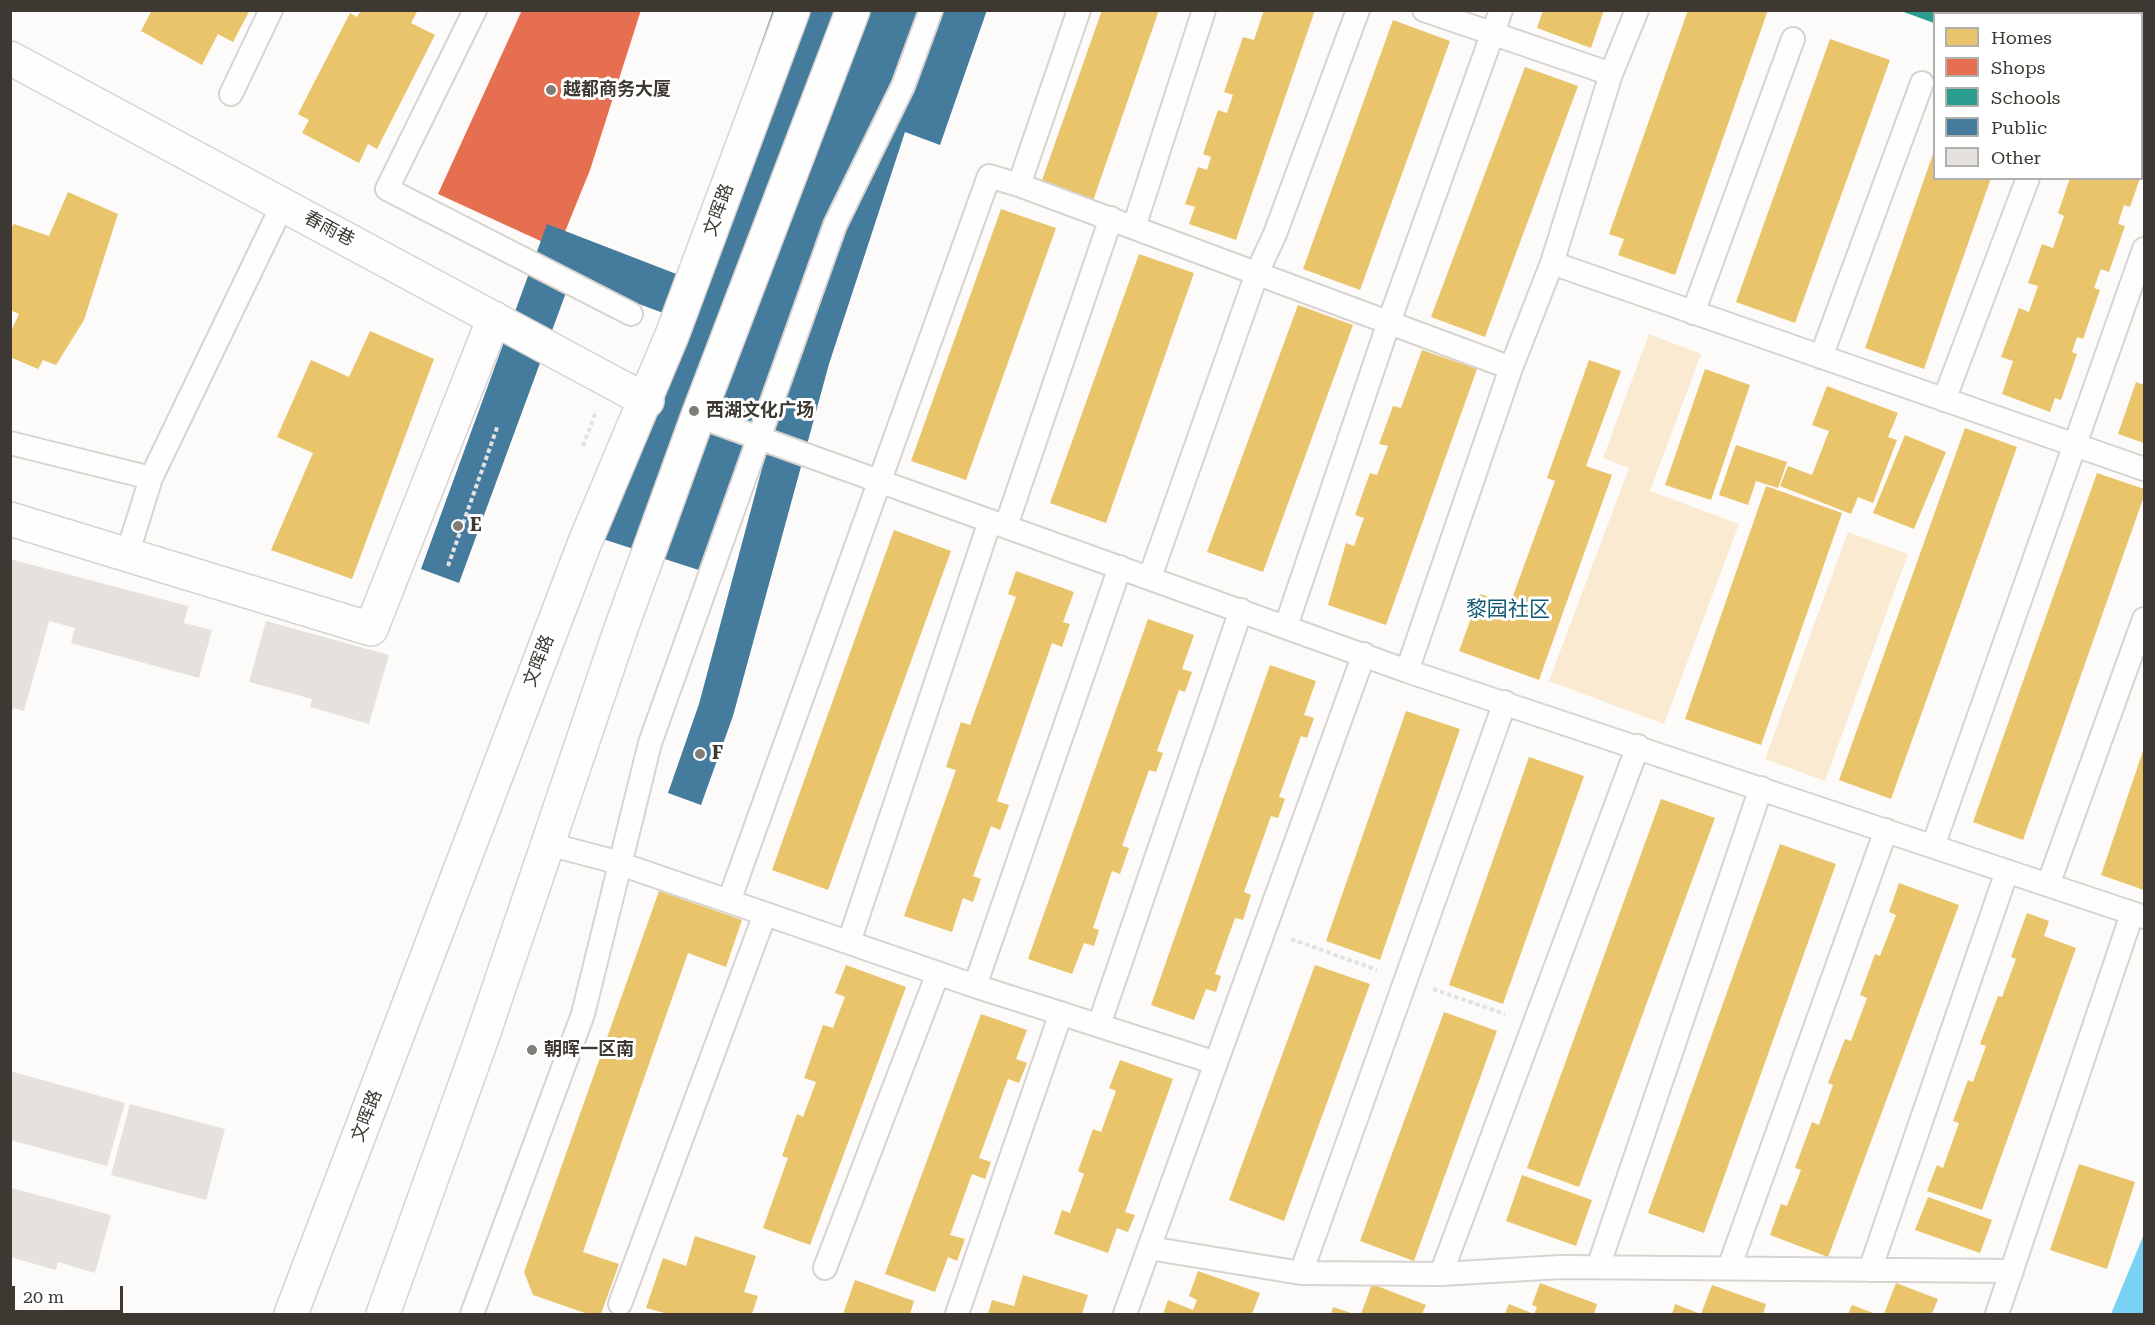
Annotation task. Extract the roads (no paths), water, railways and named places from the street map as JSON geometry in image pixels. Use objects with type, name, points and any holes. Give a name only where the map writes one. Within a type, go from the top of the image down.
[{"type":"main road","name":"文晖路","points":[[291,1314],[585,542],[647,401],[793,10]]},
{"type":"main road","points":[[383,1314],[483,1035],[619,634],[698,416],[853,10]]},
{"type":"main road","name":"春雨巷","points":[[10,58],[647,401]]},
{"type":"main road","points":[[10,519],[371,629],[494,318]]},
{"type":"lane","points":[[231,94],[270,10]]},
{"type":"lane","points":[[475,10],[387,189],[631,314]]},
{"type":"lane","points":[[472,1314],[584,1014],[618,863],[650,743],[835,225],[903,86],[931,10]]},
{"type":"lane","points":[[1020,185],[1079,10]]},
{"type":"lane","points":[[1134,227],[1204,10]]},
{"type":"lane","points":[[1150,578],[1257,273],[1275,234],[1358,10]]},
{"type":"lane","points":[[1424,10],[1611,74]]},
{"type":"lane","points":[[1286,626],[1389,322],[1501,10]]},
{"type":"lane","points":[[1407,671],[1511,368],[1552,263],[1611,74],[1637,10]]},
{"type":"lane","points":[[1693,313],[1793,39]]},
{"type":"lane","points":[[1821,357],[1922,83]]},
{"type":"lane","points":[[729,901],[989,176],[1111,218],[1511,368]]},
{"type":"lane","points":[[1944,400],[2027,180]]},
{"type":"lane","points":[[127,555],[151,478],[283,204]]},
{"type":"lane","points":[[849,942],[998,523],[1111,218]]},
{"type":"lane","points":[[1933,846],[2145,249]]},
{"type":"lane","points":[[1552,263],[2145,469]]},
{"type":"lane","points":[[698,416],[1407,671],[1638,746],[2138,916],[1997,1314]]},
{"type":"lane","points":[[10,443],[151,478]]},
{"type":"lane","points":[[975,986],[1120,567]]},
{"type":"lane","points":[[1099,1025],[1241,610]]},
{"type":"lane","points":[[2048,885],[2145,619]]},
{"type":"lane","points":[[1125,1314],[1364,654]]},
{"type":"lane","points":[[1300,1273],[1505,702]]},
{"type":"lane","points":[[1441,1274],[1638,746]]},
{"type":"lane","points":[[1598,1267],[1761,788]]},
{"type":"lane","points":[[1729,1268],[1886,830]]},
{"type":"lane","points":[[548,844],[618,863],[975,986],[1216,1063]]},
{"type":"lane","points":[[1870,1270],[2007,871]]},
{"type":"lane","points":[[620,1304],[765,914]]},
{"type":"lane","points":[[825,1268],[938,973]]},
{"type":"lane","points":[[957,1314],[1061,1013]]},
{"type":"lane","points":[[1149,1248],[1300,1273],[1441,1274],[1561,1267],[2012,1271]]},
{"type":"water","points":[[2144,1234],[2144,1314],[2111,1314]]},
{"type":"place","name":"越都商务大厦","points":[[551,90]]},
{"type":"place","name":"西湖文化广场","points":[[694,411]]},
{"type":"place","name":"E","points":[[458,526]]},
{"type":"place","name":"F","points":[[700,754]]},
{"type":"place","name":"朝晖一区南","points":[[532,1050]]},
{"type":"district","name":"黎园社区","points":[[1508,610]]}]
